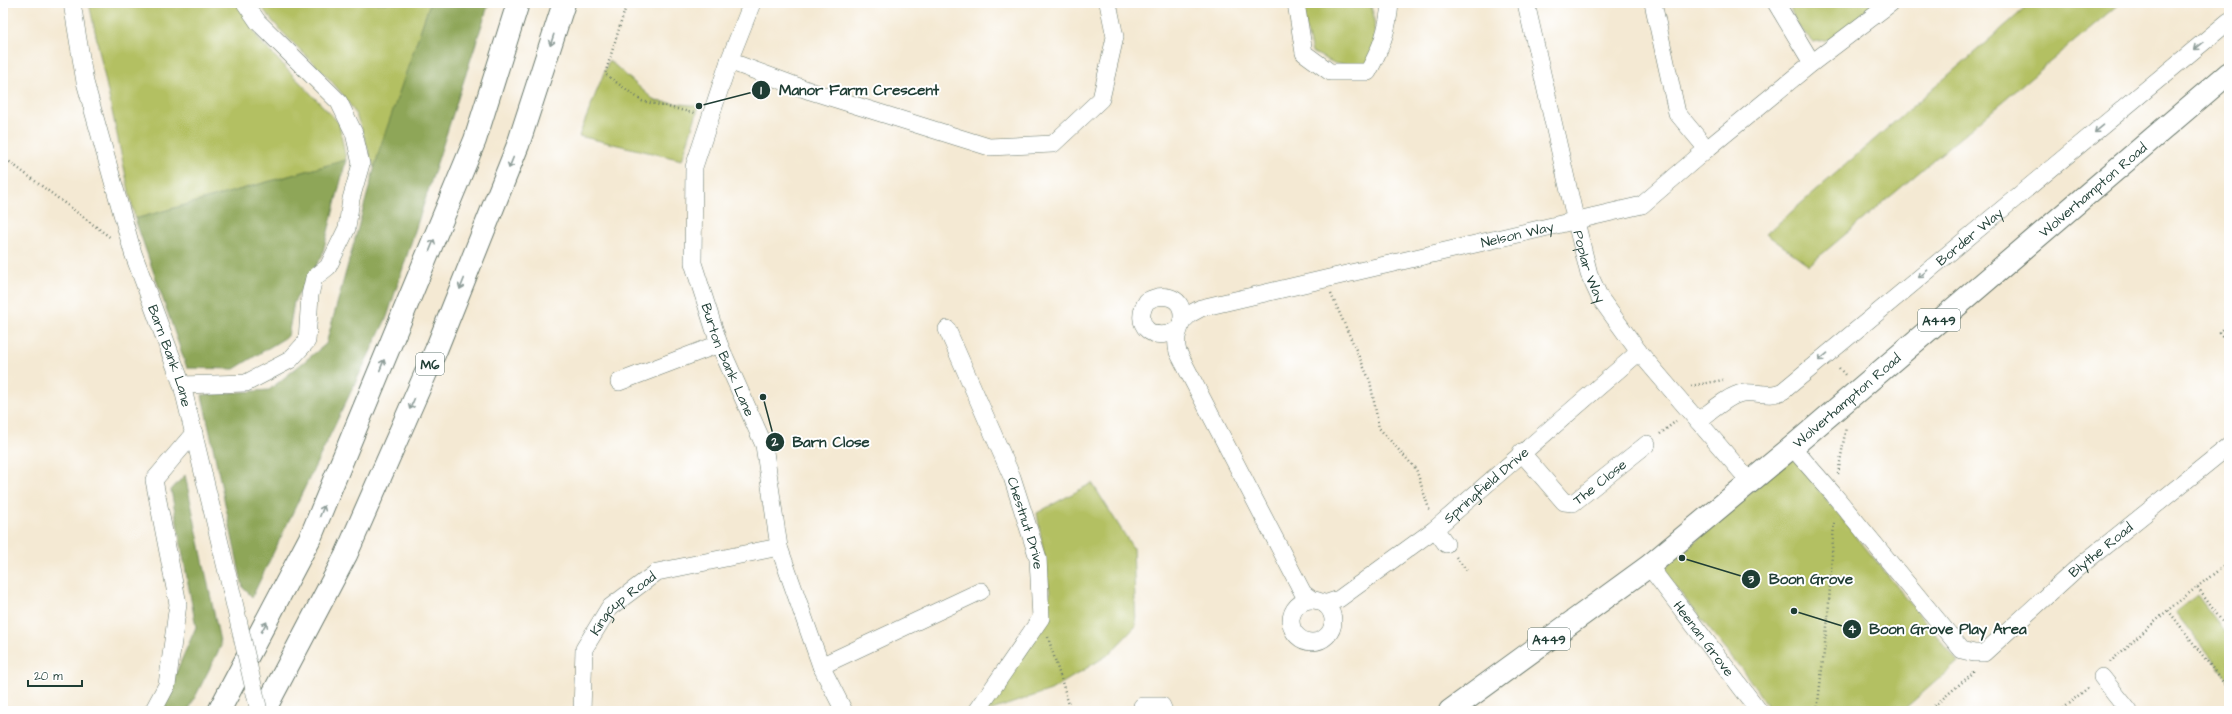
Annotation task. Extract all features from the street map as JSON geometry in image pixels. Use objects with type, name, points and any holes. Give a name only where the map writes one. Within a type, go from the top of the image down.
[{"type":"highway","points":[[219,711],[314,529],[475,140],[518,3]]},
{"type":"highway","name":"M6","points":[[264,711],[346,555],[436,350],[518,145],[564,3]]},
{"type":"highway","name":"Wolverhampton Road","points":[[1450,711],[1648,566],[1792,447],[2229,73]]},
{"type":"street","name":"Barn Bank Lane","points":[[72,3],[85,82],[133,253],[182,385],[259,711]]},
{"type":"street","points":[[182,385],[246,383],[290,360],[307,341],[310,295],[314,278],[328,267],[347,228],[351,198],[361,164],[354,133],[339,102],[258,22],[245,3]]},
{"type":"street","name":"Burton Bank Lane","points":[[752,3],[729,61],[694,167],[693,263],[719,344],[764,445],[779,547],[821,666],[844,711]]},
{"type":"street","points":[[729,61],[810,91],[989,147],[1054,144],[1101,99],[1115,38],[1108,3]]},
{"type":"street","points":[[1296,3],[1304,53],[1330,72],[1368,72],[1382,44],[1388,20],[1390,3]]},
{"type":"street","name":"Poplar Way","points":[[1526,3],[1589,274],[1600,298],[1639,352],[1750,482]]},
{"type":"street","points":[[1653,3],[1678,113],[1707,149]]},
{"type":"street","points":[[1776,3],[1812,63]]},
{"type":"street","name":"Nelson Way","points":[[1179,326],[1190,314],[1201,308],[1576,222],[1642,205],[1707,149],[1812,63],[1891,3]]},
{"type":"street","name":"Border Way","points":[[1693,416],[1736,394],[1744,392],[1774,395],[1783,391],[2229,21]]},
{"type":"street","name":"Springfield Drive","points":[[1179,326],[1175,341],[1178,352],[1303,593],[1317,602],[1339,599],[1435,529],[1639,352]]},
{"type":"street","name":"Chestnut Drive","points":[[947,329],[1017,492],[1038,558],[1041,618]]},
{"type":"street","points":[[619,382],[719,344]]},
{"type":"street","points":[[153,711],[167,685],[178,604],[154,480],[194,433]]},
{"type":"street","name":"The Close","points":[[1522,452],[1564,502],[1573,503],[1647,444]]},
{"type":"street","name":"Blythe Road","points":[[1974,653],[1984,653],[2075,570],[2229,446]]},
{"type":"street","points":[[1792,447],[1834,495],[1962,650],[1974,653]]},
{"type":"street","points":[[1435,529],[1446,544]]},
{"type":"street","name":"Kingcup Road","points":[[582,711],[584,649],[609,608],[658,572],[779,547]]},
{"type":"street","name":"Heenan Grove","points":[[1648,566],[1759,711]]},
{"type":"street","points":[[821,666],[981,591]]},
{"type":"street","points":[[977,711],[1041,618]]},
{"type":"street","points":[[2102,677],[2129,711]]},
{"type":"street","points":[[1142,706],[1162,706],[1164,711]]},
{"type":"path","points":[[627,3],[605,74],[642,101],[710,117]]},
{"type":"path","points":[[3,157],[133,253]]},
{"type":"path","points":[[1324,279],[1370,381],[1379,428],[1416,469],[1435,529]]},
{"type":"path","points":[[2229,324],[2220,332],[2229,343]]},
{"type":"path","points":[[1824,356],[1845,373],[1852,395]]},
{"type":"path","points":[[1647,444],[1693,416]]},
{"type":"path","points":[[1817,711],[1828,618],[1834,544],[1834,495],[1846,426]]},
{"type":"path","points":[[2059,711],[2102,677],[2099,672],[2168,610],[2229,562]]},
{"type":"path","points":[[2197,587],[2229,631]]},
{"type":"path","points":[[2168,610],[2229,690]]},
{"type":"path","points":[[1041,618],[1072,711]]},
{"type":"path","points":[[1928,711],[1973,673],[1974,653]]},
{"type":"green space","points":[[89,3],[240,3],[259,40],[339,123],[346,160],[135,219]]},
{"type":"green space","points":[[259,3],[430,3],[374,168],[361,129],[352,108],[331,81],[269,17]]},
{"type":"green space","points":[[430,3],[489,3],[387,317],[252,597],[243,588],[202,395],[269,390],[326,344],[380,148]]},
{"type":"green space","points":[[1300,3],[1370,3],[1374,17],[1375,50],[1366,65],[1336,64],[1312,52]]},
{"type":"green space","points":[[1788,3],[1875,3],[1832,39],[1813,42],[1797,25]]},
{"type":"green space","points":[[2031,3],[2120,3],[1809,265],[1766,234]]},
{"type":"green space","points":[[609,60],[655,101],[699,106],[682,160],[579,136]]},
{"type":"green space","points":[[346,160],[322,256],[294,302],[288,336],[234,369],[187,368],[135,219]]},
{"type":"green space","points":[[1792,457],[1958,662],[1902,711],[1771,711],[1747,676],[1662,570]]},
{"type":"green space","points":[[185,475],[221,646],[188,711],[159,711],[196,627],[171,490]]},
{"type":"green space","points":[[1092,483],[1133,548],[1136,626],[1108,655],[1051,690],[989,711],[983,711],[1041,618],[1050,593],[1037,513]]},
{"type":"green space","points":[[2197,595],[2229,637],[2229,681],[2175,612]]},
{"type":"place","name":"Manor Farm Crescent","points":[[699,106]]},
{"type":"place","name":"Barn Close","points":[[763,397]]},
{"type":"place","name":"Boon Grove","points":[[1682,558]]},
{"type":"place","name":"Boon Grove Play Area","points":[[1794,611]]}]
